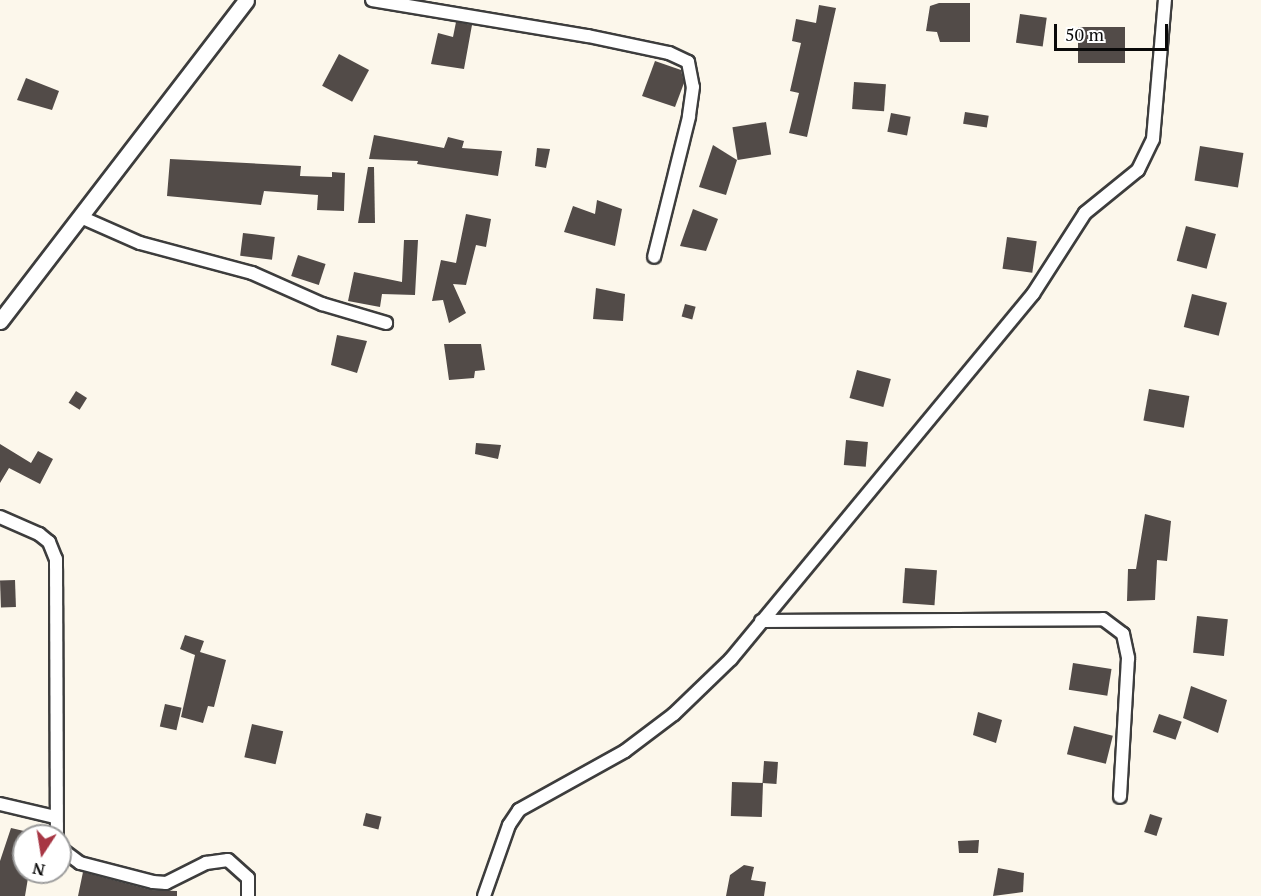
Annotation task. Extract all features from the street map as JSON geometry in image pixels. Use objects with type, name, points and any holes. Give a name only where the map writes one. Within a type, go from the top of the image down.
[{"type":"street","points":[[0,321],[83,218],[246,0]]},
{"type":"street","points":[[372,0],[588,36],[669,53],[688,62],[693,87],[688,117],[654,257]]},
{"type":"street","points":[[484,896],[509,825],[519,810],[569,780],[598,768],[674,714],[731,659],[1033,294],[1084,213],[1138,170],[1153,139],[1165,0]]},
{"type":"street","points":[[83,218],[140,243],[252,273],[322,304],[386,323]]},
{"type":"street","points":[[0,517],[39,534],[49,542],[56,559],[56,824]]},
{"type":"street","points":[[761,621],[1103,619],[1123,634],[1128,658],[1120,797]]},
{"type":"street","points":[[0,804],[55,817]]},
{"type":"street","points":[[72,857],[80,863],[153,882],[166,883],[206,863],[228,860],[236,863],[248,878],[248,896]]},
{"type":"building","points":[[939,3],[970,3],[970,42],[940,42],[937,32],[926,31],[930,6]]},
{"type":"building","points":[[819,5],[836,8],[807,137],[789,133],[799,93],[790,91],[801,43],[792,41],[796,19],[816,23]]},
{"type":"building","points":[[1020,14],[1047,18],[1043,46],[1016,43]]},
{"type":"building","points":[[456,22],[472,25],[464,69],[431,64],[438,33],[453,37]]},
{"type":"building","points":[[1078,27],[1125,27],[1125,63],[1078,63]]},
{"type":"building","points":[[339,54],[369,70],[352,102],[322,86]]},
{"type":"building","points":[[655,61],[681,70],[684,83],[675,107],[642,96]]},
{"type":"building","points":[[26,78],[59,91],[52,110],[17,100]]},
{"type":"building","points":[[854,82],[886,84],[884,111],[852,109]]},
{"type":"building","points":[[965,112],[989,116],[987,128],[963,124]]},
{"type":"building","points":[[891,113],[911,117],[907,135],[887,132]]},
{"type":"building","points":[[766,122],[771,155],[738,160],[732,127]]},
{"type":"building","points":[[374,135],[444,148],[448,137],[464,141],[462,148],[502,151],[498,176],[417,164],[418,161],[369,159]]},
{"type":"building","points":[[713,145],[737,160],[726,195],[699,187]]},
{"type":"building","points":[[1200,146],[1243,153],[1238,187],[1195,181]]},
{"type":"building","points":[[537,148],[550,149],[546,168],[535,166]]},
{"type":"building","points":[[170,159],[301,166],[300,176],[332,177],[332,172],[345,173],[344,211],[317,210],[318,195],[264,191],[261,205],[167,196]]},
{"type":"building","points":[[368,167],[374,167],[375,223],[358,223]]},
{"type":"building","points":[[597,200],[622,209],[615,246],[564,232],[573,206],[595,214]]},
{"type":"building","points":[[693,209],[718,219],[706,251],[680,246]]},
{"type":"building","points":[[466,214],[491,219],[486,247],[476,245],[466,285],[453,284],[466,313],[449,323],[443,300],[432,301],[441,260],[456,263]]},
{"type":"building","points":[[1186,226],[1216,234],[1207,269],[1177,261]]},
{"type":"building","points":[[243,233],[275,237],[272,260],[240,256]]},
{"type":"building","points":[[1007,237],[1037,241],[1032,273],[1003,269]]},
{"type":"building","points":[[404,240],[418,240],[415,295],[382,294],[380,307],[348,301],[354,272],[402,282]]},
{"type":"building","points":[[298,255],[326,264],[319,285],[291,276]]},
{"type":"building","points":[[596,288],[625,294],[623,321],[593,319]]},
{"type":"building","points":[[1192,294],[1227,303],[1219,336],[1184,327]]},
{"type":"building","points":[[685,304],[696,307],[692,319],[682,317]]},
{"type":"building","points":[[337,335],[367,341],[357,373],[331,365]]},
{"type":"building","points":[[444,344],[481,344],[485,370],[475,371],[474,378],[449,380]]},
{"type":"building","points":[[857,370],[891,379],[883,407],[849,398]]},
{"type":"building","points":[[1149,389],[1189,396],[1184,428],[1143,421]]},
{"type":"building","points":[[76,391],[87,398],[80,410],[69,403]]},
{"type":"building","points":[[846,440],[868,442],[866,467],[844,465]]},
{"type":"building","points":[[476,443],[501,445],[498,459],[475,454]]},
{"type":"building","points":[[0,444],[31,463],[38,451],[53,459],[40,484],[9,468],[0,483]]},
{"type":"building","points":[[1145,514],[1171,521],[1167,561],[1157,560],[1155,600],[1127,601],[1128,569],[1136,569]]},
{"type":"building","points":[[905,568],[937,570],[934,605],[903,603]]},
{"type":"building","points":[[15,580],[16,607],[1,608],[0,581]]},
{"type":"building","points":[[1197,616],[1228,619],[1224,656],[1193,653]]},
{"type":"building","points":[[185,635],[204,641],[200,652],[226,660],[214,707],[208,706],[203,723],[181,717],[195,655],[180,649]]},
{"type":"building","points":[[1073,663],[1112,669],[1107,696],[1069,690]]},
{"type":"building","points":[[1191,686],[1227,700],[1218,733],[1183,718]]},
{"type":"building","points":[[165,704],[182,708],[176,730],[160,726]]},
{"type":"building","points":[[978,712],[1002,720],[996,743],[973,735]]},
{"type":"building","points":[[1159,714],[1182,722],[1176,740],[1153,732]]},
{"type":"building","points":[[252,724],[283,731],[276,764],[244,757]]},
{"type":"building","points":[[1074,726],[1113,736],[1106,764],[1067,754]]},
{"type":"building","points":[[764,761],[778,762],[776,784],[762,783]]},
{"type":"building","points":[[732,782],[763,783],[762,817],[731,816]]},
{"type":"building","points":[[366,813],[382,817],[378,829],[363,826]]},
{"type":"building","points":[[1150,814],[1162,818],[1156,836],[1144,832]]},
{"type":"building","points":[[12,828],[12,884],[27,884],[25,896],[0,896],[0,861]]},
{"type":"building","points":[[979,840],[978,853],[959,853],[958,841]]},
{"type":"building","points":[[744,865],[754,867],[751,880],[766,882],[764,896],[726,896],[730,875]]},
{"type":"building","points":[[998,868],[1024,873],[1023,892],[993,896]]},
{"type":"building","points":[[83,872],[151,890],[177,891],[177,896],[78,896]]}]
